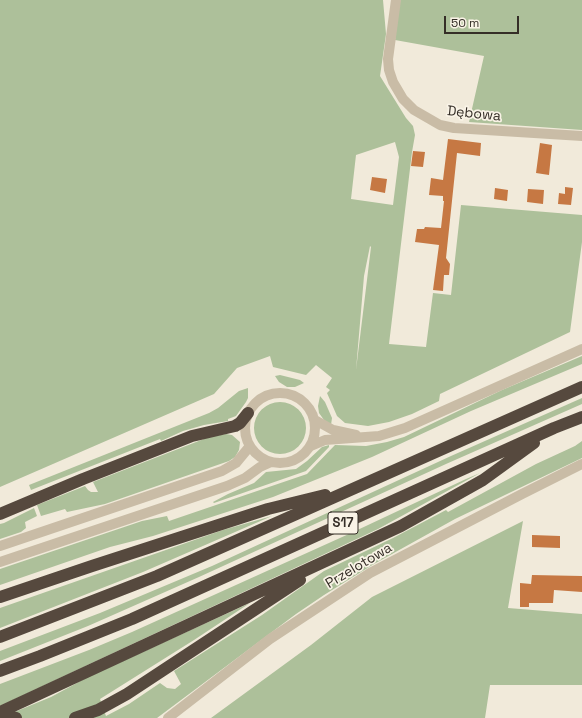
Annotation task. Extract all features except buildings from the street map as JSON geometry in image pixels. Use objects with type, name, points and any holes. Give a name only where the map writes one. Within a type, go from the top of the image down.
[{"type":"highway","name":"S17","points":[[0,637],[157,576],[582,388]]},
{"type":"highway","points":[[0,514],[83,478],[192,436],[235,426],[240,423],[248,413]]},
{"type":"highway","name":"S17","points":[[0,671],[132,619],[554,428],[582,417]]},
{"type":"highway","points":[[0,712],[401,526],[483,480],[554,428]]},
{"type":"highway","points":[[0,597],[268,509],[353,488]]},
{"type":"highway","points":[[75,718],[98,710],[127,694],[342,554]]},
{"type":"highway","points":[[0,712],[16,718]]},
{"type":"street","name":"Dębowa","points":[[396,0],[388,59],[389,70],[393,82],[403,99],[414,110],[440,125],[454,128],[582,136]]},
{"type":"street","points":[[311,446],[325,440],[368,438],[405,428],[582,349]]},
{"type":"street","points":[[273,393],[292,394],[303,401],[311,409],[315,420],[315,436],[311,446],[303,456],[296,460],[283,463],[271,462],[259,456],[250,446],[246,438],[245,430],[248,413],[255,403],[263,397],[273,393]]},
{"type":"street","points":[[315,420],[333,430],[368,438]]},
{"type":"street","points":[[0,546],[222,470],[236,463],[250,446]]},
{"type":"street","points":[[0,562],[221,488],[245,478],[260,467],[271,462]]},
{"type":"street","name":"Przelotowa","points":[[168,718],[270,639],[370,573],[582,464]]},
{"type":"green space","points":[[0,0],[383,0],[386,34],[380,76],[406,118],[413,126],[415,135],[389,344],[426,347],[433,293],[451,295],[461,205],[582,215],[582,242],[570,332],[440,394],[439,401],[412,414],[389,422],[368,426],[345,423],[337,416],[327,393],[330,390],[326,387],[332,378],[316,365],[306,375],[273,367],[270,356],[237,368],[214,394],[0,487]],"holes":[[[395,142],[399,157],[393,205],[351,199],[356,155]],[[370,246],[371,247],[356,370],[364,276]]]},
{"type":"green space","points":[[400,0],[582,0],[582,130],[469,122],[484,56],[395,40]]},
{"type":"green space","points":[[582,356],[582,364],[471,411],[372,457],[273,497],[153,536],[110,547],[0,585],[0,569],[142,521],[167,516],[169,521],[307,474],[335,445],[366,446],[404,437],[502,390]]},
{"type":"green space","points":[[280,375],[300,380],[304,383],[295,387],[287,387],[279,382],[275,376]]},
{"type":"green space","points":[[248,388],[248,398],[246,402],[236,416],[228,419],[228,421],[204,425],[183,431],[161,441],[160,439],[31,490],[29,485],[209,413],[218,408],[239,391]]},
{"type":"green space","points":[[320,396],[325,402],[332,418],[331,425],[324,420],[319,413],[318,406]]},
{"type":"green space","points":[[582,398],[582,404],[446,464],[199,577],[88,626],[0,661],[0,651],[100,613],[212,566],[451,456]]},
{"type":"green space","points":[[275,402],[285,402],[299,409],[306,423],[306,433],[299,447],[285,454],[275,454],[265,450],[258,443],[254,433],[254,423],[258,413],[265,406]]},
{"type":"green space","points":[[226,434],[232,435],[240,442],[239,450],[235,457],[229,461],[105,504],[67,512],[65,509],[41,516],[37,505],[85,486],[91,492],[98,492],[93,482],[209,437]]},
{"type":"green space","points":[[582,441],[582,458],[455,519],[374,564],[296,614],[157,718],[0,718],[51,697],[88,677],[250,603],[100,699],[106,716],[129,704],[160,683],[167,688],[175,689],[181,684],[174,671],[262,615],[324,571],[393,538],[446,510],[448,512],[536,464],[575,446]]},
{"type":"green space","points":[[329,445],[329,447],[306,471],[214,503],[213,502],[254,483],[266,472],[296,469],[322,447]]},
{"type":"green space","points":[[480,473],[378,529],[0,706],[0,684],[132,632]]},
{"type":"green space","points":[[34,508],[37,516],[25,522],[26,528],[21,532],[0,539],[0,524]]},
{"type":"green space","points":[[272,516],[143,572],[0,628],[0,608],[223,530]]},
{"type":"green space","points":[[523,521],[508,608],[582,614],[582,685],[490,685],[485,718],[211,718],[311,645],[372,597]]}]
